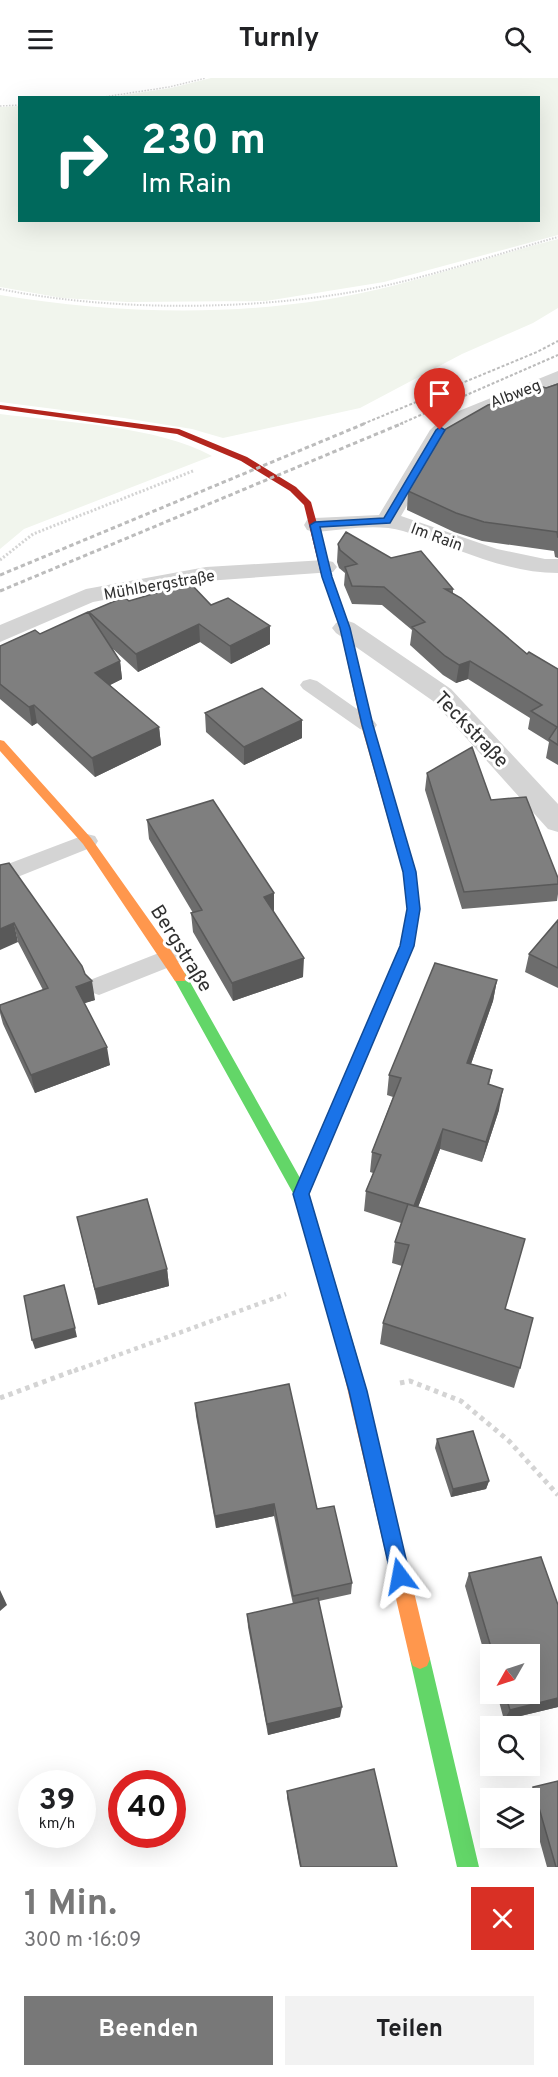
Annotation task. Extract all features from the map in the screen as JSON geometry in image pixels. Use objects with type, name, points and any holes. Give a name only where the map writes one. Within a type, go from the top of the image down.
[{"type":"street","name":"Albweg","points":[[387,521],[440,430],[451,421],[558,377]]},
{"type":"street","points":[[0,407],[179,432],[244,459],[293,489],[308,504],[345,628],[367,725],[409,872],[414,909],[407,946],[301,1194]]},
{"type":"street","name":"Im Rain","points":[[315,525],[387,521],[425,530],[491,555],[545,566],[558,566]]},
{"type":"street","name":"Mühlbergstraße","points":[[0,634],[86,596],[206,574],[325,567]]},
{"type":"street","name":"Teckstraße","points":[[345,628],[442,694],[558,822]]},
{"type":"street","name":"Bergstraße","points":[[0,744],[87,841],[169,958],[301,1194],[358,1391],[468,1867]]},
{"type":"lane","points":[[310,685],[367,725]]},
{"type":"lane","points":[[0,876],[87,841]]},
{"type":"lane","points":[[99,986],[169,958]]},
{"type":"path","points":[[109,96],[169,87],[206,78]]},
{"type":"path","points":[[0,105],[18,105]]},
{"type":"path","points":[[0,289],[60,300],[126,304],[268,304],[334,296],[389,285],[558,237]]},
{"type":"path","points":[[0,560],[33,534],[72,517],[200,468],[244,459]]},
{"type":"path","points":[[0,1398],[326,1279]]},
{"type":"path","points":[[358,1391],[410,1381],[461,1401],[509,1441],[558,1495]]},
{"type":"shaded area","points":[[211,78],[558,78],[558,235],[384,282],[266,301],[127,302],[62,298],[0,287],[0,107],[18,106],[18,222],[540,222],[540,96],[118,96],[171,88]]},
{"type":"shaded area","points":[[558,239],[558,308],[533,323],[462,354],[360,408],[223,438],[192,429],[124,418],[0,402],[0,295],[97,307],[147,310],[246,308],[295,304],[392,286]]},
{"type":"shaded area","points":[[0,414],[138,432],[190,446],[212,456],[24,529],[0,549]]},
{"type":"building","points":[[558,384],[558,538],[557,532],[484,522],[456,513],[408,491],[444,430],[488,405],[499,402],[503,404],[537,385],[546,388]]},
{"type":"building","points":[[346,532],[391,558],[421,551],[453,589],[445,589],[461,598],[527,654],[529,652],[558,669],[558,745],[549,739],[557,727],[531,711],[542,705],[470,661],[459,665],[445,656],[412,627],[425,622],[384,587],[352,586],[345,567],[357,564],[340,550],[338,544]]},
{"type":"building","points":[[190,583],[211,605],[228,598],[270,626],[230,646],[199,624],[136,654],[89,612],[124,597],[129,601]]},
{"type":"building","points":[[88,612],[120,661],[95,673],[159,727],[92,758],[34,705],[29,707],[0,684],[0,646],[35,630],[40,634]]},
{"type":"building","points":[[262,688],[302,720],[244,747],[205,713]]},
{"type":"building","points":[[472,747],[491,800],[526,797],[558,878],[558,884],[464,892],[427,773]]},
{"type":"building","points":[[213,800],[274,893],[264,897],[304,958],[232,983],[191,913],[202,910],[147,820]]},
{"type":"building","points":[[9,863],[92,981],[76,987],[107,1047],[31,1075],[0,1005],[48,988],[14,923],[0,929],[0,865]]},
{"type":"building","points":[[558,920],[558,968],[529,954]]},
{"type":"building","points":[[435,963],[497,980],[467,1063],[492,1070],[488,1084],[503,1089],[486,1142],[443,1129],[414,1206],[366,1191],[381,1155],[372,1152],[401,1078],[389,1075]]},
{"type":"building","points":[[147,1199],[167,1269],[95,1289],[77,1217]]},
{"type":"building","points":[[408,1204],[525,1239],[505,1309],[533,1318],[520,1368],[383,1323],[409,1245],[395,1242]]},
{"type":"building","points":[[64,1285],[75,1328],[32,1340],[24,1296]]},
{"type":"building","points":[[289,1384],[317,1509],[334,1506],[352,1583],[293,1596],[274,1504],[215,1516],[195,1403]]},
{"type":"building","points":[[473,1431],[489,1481],[453,1489],[437,1439]]},
{"type":"building","points":[[541,1557],[558,1605],[558,1698],[540,1702],[540,1644],[490,1644],[469,1573]]},
{"type":"building","points":[[318,1598],[342,1707],[267,1724],[247,1614]]},
{"type":"building","points":[[508,1704],[534,1704],[510,1710]]},
{"type":"building","points":[[374,1769],[397,1867],[301,1867],[287,1791]]},
{"type":"building","points":[[558,1781],[558,1867],[556,1867],[540,1811],[540,1788],[533,1787]]},
{"type":"railway","points":[[363,424],[537,352],[558,341]]},
{"type":"railway","points":[[400,424],[558,355]]},
{"type":"railway","points":[[0,575],[366,423]]},
{"type":"railway","points":[[0,591],[403,423]]},
{"type":"traffic: fast","points":[[180,977],[301,1194],[351,1366]]},
{"type":"traffic: fast","points":[[420,1659],[468,1867]]},
{"type":"traffic: slow","points":[[326,574],[345,628],[367,725],[409,872],[414,909],[407,946],[387,993]]},
{"type":"traffic: slow","points":[[0,744],[87,841],[180,977]]},
{"type":"traffic: slow","points":[[351,1366],[420,1659]]},
{"type":"traffic: jam","points":[[0,407],[179,432],[244,459],[293,489],[308,504],[326,574]]},
{"type":"traffic: jam","points":[[301,1194],[387,993]]},
{"type":"route","points":[[400,1576],[358,1391],[301,1194],[407,946],[414,909],[409,872],[367,725],[345,628],[327,577],[315,525],[387,521],[440,430]]}]
